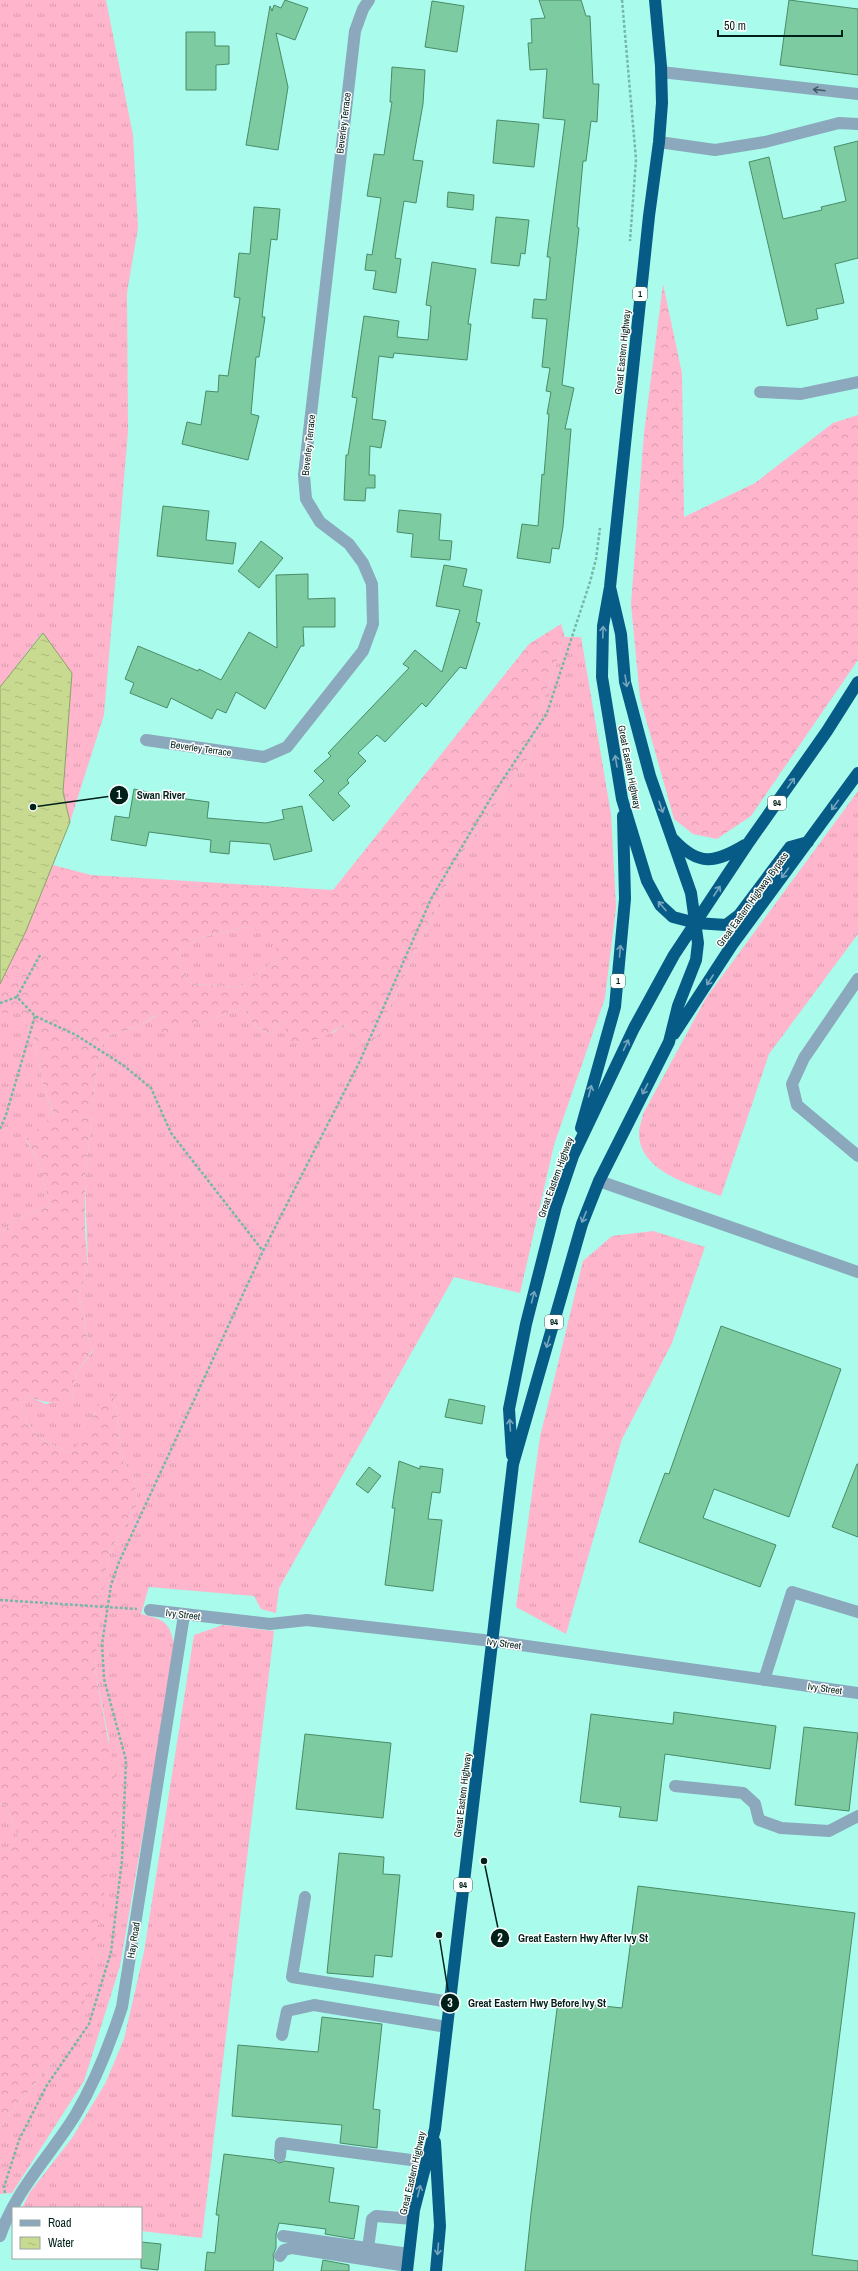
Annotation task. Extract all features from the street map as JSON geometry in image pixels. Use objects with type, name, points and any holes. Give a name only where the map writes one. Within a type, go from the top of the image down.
[{"type":"highway","name":"Great Eastern Highway","points":[[655,0],[662,103],[659,142],[648,216],[610,587],[603,626],[602,677],[622,799],[647,881],[660,905],[673,917],[696,923],[719,926],[726,925],[738,915],[790,847],[808,842]]},
{"type":"highway","name":"Great Eastern Highway","points":[[407,2269],[413,2219],[435,2128],[513,1464],[582,1224],[599,1181],[669,1042],[678,1006],[696,960],[696,923],[691,893],[650,776],[625,682],[621,634],[610,587]]},
{"type":"highway","name":"94","points":[[696,923],[749,842],[827,731],[858,682]]},
{"type":"highway","name":"Great Eastern Highway Bypass","points":[[669,1042],[732,945],[858,773]]},
{"type":"highway","name":"1","points":[[573,1156],[615,1007],[625,899],[622,799]]},
{"type":"highway","points":[[672,838],[692,856],[715,860],[726,857],[749,842]]},
{"type":"highway","name":"Great Eastern Highway","points":[[513,1464],[510,1409],[512,1394],[526,1324],[554,1213],[573,1156],[634,1028],[674,955],[696,923]]},
{"type":"highway","name":"Great Eastern Highway","points":[[435,2128],[440,2226],[436,2271]]},
{"type":"street","name":"Beverley Terrace","points":[[146,740],[264,757],[287,747],[363,651],[373,624],[372,584],[363,563],[349,544],[320,522],[306,498],[304,475],[355,31],[363,9],[369,0]]},
{"type":"street","points":[[661,72],[858,94]]},
{"type":"street","points":[[659,142],[715,150],[765,142],[839,123],[858,124]]},
{"type":"street","points":[[760,392],[800,394],[858,382]]},
{"type":"street","points":[[858,979],[804,1058],[792,1084],[797,1105],[858,1156]]},
{"type":"street","points":[[599,1181],[858,1272]]},
{"type":"street","points":[[764,1680],[792,1592],[858,1612]]},
{"type":"street","name":"Ivy Street","points":[[150,1610],[270,1624],[307,1620],[492,1641],[858,1693]]},
{"type":"street","name":"Hay Road","points":[[12,2207],[21,2191],[75,2115],[94,2082],[107,2052],[122,2007],[184,1615]]},
{"type":"street","points":[[675,1786],[743,1793],[755,1804],[758,1820],[781,1828],[829,1831],[858,1816]]},
{"type":"street","points":[[305,1897],[292,1977],[450,2002]]},
{"type":"street","points":[[282,2035],[287,2011],[314,2005],[447,2027]]},
{"type":"street","points":[[280,2156],[282,2143],[426,2162]]},
{"type":"street","name":"Hay Road","points":[[0,2236],[12,2208]]},
{"type":"street","points":[[368,2248],[372,2219],[376,2216],[413,2219]]},
{"type":"street","points":[[283,2236],[409,2254]]},
{"type":"street","points":[[280,2256],[284,2250],[292,2248],[407,2269]]},
{"type":"path","points":[[622,0],[636,159],[630,248]]},
{"type":"path","points":[[6,2219],[4,2187],[19,2140],[46,2085],[89,2024],[111,1952],[122,1860],[126,1760],[104,1679],[102,1644],[106,1608],[119,1562],[263,1251],[360,1061],[431,899],[492,796],[546,713],[590,582],[596,559],[601,521]]},
{"type":"path","points":[[0,1003],[17,997],[40,955]]},
{"type":"path","points":[[17,997],[35,1016],[76,1035],[123,1065],[151,1088],[171,1132],[263,1251]]},
{"type":"path","points":[[0,1129],[6,1115],[35,1016]]},
{"type":"path","points":[[0,1600],[150,1610]]},
{"type":"green space","points":[[0,0],[106,0],[133,135],[138,228],[127,293],[128,432],[104,715],[70,822],[63,792],[72,673],[42,633],[0,687]]},
{"type":"green space","points":[[663,284],[682,373],[684,517],[755,483],[833,423],[858,415],[858,660],[751,816],[717,839],[693,834],[674,819],[640,698],[631,604],[644,433]]},
{"type":"green space","points":[[561,624],[565,637],[541,707],[530,755],[461,855],[371,1048],[343,1024],[331,1033],[313,1040],[291,1041],[282,1021],[271,1034],[253,1025],[244,1007],[224,1015],[162,1034],[156,1015],[138,1027],[105,1036],[97,1066],[85,1181],[85,1231],[88,1268],[79,1295],[87,1336],[93,1350],[76,1373],[72,1397],[61,1402],[45,1402],[28,1396],[21,1406],[25,1417],[34,1432],[39,1437],[52,1445],[71,1453],[81,1439],[104,1397],[114,1396],[123,1461],[134,1477],[138,1503],[109,1552],[101,1605],[95,1669],[120,1805],[79,2031],[4,2121],[0,2132],[0,1848],[5,1855],[18,1836],[5,1804],[0,1805],[0,1237],[15,1221],[50,1206],[39,1163],[26,1139],[54,1115],[44,1088],[34,1039],[20,1013],[0,1013],[0,983],[53,865],[91,875],[333,890],[529,644]],"holes":[[[246,927],[279,937],[273,962],[240,987],[192,984],[183,974],[177,953],[199,938]]]},
{"type":"green space","points":[[565,637],[581,637],[611,814],[616,907],[605,998],[554,1145],[520,1293],[454,1277],[279,1588],[276,1613],[261,1609],[254,1596],[149,1587],[141,1614],[157,1618],[166,1624],[171,1633],[175,1649],[120,1966],[84,2081],[12,2193],[0,2194],[0,2132],[4,2121],[79,2031],[109,1740],[95,1669],[99,1616],[109,1552],[138,1503],[134,1477],[123,1461],[114,1396],[95,1412],[84,1438],[71,1453],[52,1445],[39,1437],[34,1432],[25,1417],[21,1406],[28,1396],[46,1404],[72,1397],[76,1373],[93,1351],[87,1335],[79,1295],[88,1268],[85,1181],[97,1066],[105,1036],[138,1027],[157,1015],[162,1033],[224,1015],[244,1007],[253,1025],[271,1034],[282,1021],[333,1033],[343,1024],[371,1048],[461,855],[530,755],[541,707]]},
{"type":"green space","points":[[858,791],[858,934],[769,1054],[721,1196],[682,1182],[657,1167],[648,1158],[641,1146],[639,1128],[643,1114],[706,998]]},
{"type":"green space","points":[[246,927],[280,935],[273,962],[240,987],[192,984],[183,974],[177,953],[199,938]]},
{"type":"green space","points":[[0,1013],[20,1013],[34,1039],[44,1088],[54,1116],[26,1140],[39,1163],[50,1206],[15,1221],[0,1237]]},
{"type":"green space","points":[[653,1231],[705,1247],[672,1343],[622,1439],[566,1634],[516,1607],[540,1437],[583,1261],[612,1236]]},
{"type":"green space","points":[[223,1625],[274,1631],[202,2238],[142,2231],[142,2207],[22,2207],[30,2192],[72,2138],[105,2084],[124,2039],[144,1952],[194,1635]]},
{"type":"green space","points":[[5,1804],[18,1836],[5,1856],[0,1848],[0,1805]]},
{"type":"water","points":[[43,633],[72,673],[63,792],[70,822],[26,931],[0,984],[0,687]]},
{"type":"building","points":[[285,0],[308,8],[295,40],[276,33],[288,87],[278,150],[246,145],[270,6],[272,11],[274,5],[281,8]]},
{"type":"building","points":[[539,0],[581,0],[586,16],[590,16],[593,84],[599,84],[597,122],[591,121],[586,161],[583,161],[577,227],[579,228],[562,385],[574,388],[565,429],[571,429],[563,527],[559,549],[552,548],[550,563],[517,558],[522,524],[538,526],[542,474],[544,475],[549,414],[547,414],[551,392],[546,391],[550,368],[542,367],[547,319],[532,318],[534,299],[546,300],[550,260],[550,257],[547,257],[565,120],[543,118],[547,69],[530,70],[528,43],[532,43],[531,19],[545,18]]},
{"type":"building","points":[[789,0],[858,9],[858,75],[780,65]]},
{"type":"building","points":[[432,1],[464,6],[457,52],[425,47]]},
{"type":"building","points":[[186,32],[215,32],[215,46],[229,46],[229,64],[216,65],[216,90],[186,90]]},
{"type":"building","points":[[392,67],[425,70],[423,104],[413,160],[423,161],[416,203],[404,201],[395,258],[401,259],[396,293],[373,289],[376,271],[365,270],[367,254],[372,255],[381,198],[367,196],[374,154],[384,155],[392,102],[390,102]]},
{"type":"building","points":[[497,120],[539,124],[534,167],[493,163]]},
{"type":"building","points":[[858,141],[858,258],[835,264],[844,303],[816,309],[818,319],[787,326],[749,162],[769,157],[783,219],[822,210],[821,207],[846,201],[834,147]]},
{"type":"building","points":[[448,192],[474,195],[473,210],[447,207]]},
{"type":"building","points":[[254,207],[280,209],[277,240],[271,239],[262,317],[265,317],[259,357],[256,357],[251,414],[259,416],[248,460],[182,444],[187,422],[201,425],[206,391],[218,392],[219,375],[228,376],[240,298],[234,297],[239,253],[250,254]]},
{"type":"building","points":[[496,217],[529,220],[525,254],[521,253],[519,266],[491,263]]},
{"type":"building","points":[[432,262],[476,269],[468,324],[471,324],[467,360],[394,353],[393,358],[379,356],[372,419],[386,421],[381,448],[370,446],[369,475],[375,475],[375,488],[366,488],[365,501],[344,500],[346,455],[348,455],[357,398],[352,397],[364,316],[399,321],[397,337],[428,340],[431,306],[426,305]]},
{"type":"building","points":[[163,506],[209,511],[206,540],[236,543],[233,564],[157,556]]},
{"type":"building","points":[[399,510],[441,514],[439,540],[452,541],[450,560],[411,557],[413,534],[397,532]]},
{"type":"building","points":[[261,541],[283,558],[259,588],[238,571]]},
{"type":"building","points":[[444,565],[467,569],[463,586],[482,590],[476,622],[480,623],[466,669],[460,667],[426,707],[422,703],[385,742],[377,735],[358,753],[366,761],[347,780],[349,783],[338,793],[350,806],[333,821],[309,795],[324,781],[314,771],[331,756],[328,753],[409,668],[403,664],[415,650],[442,672],[460,610],[436,606]]},
{"type":"building","points":[[308,574],[308,599],[335,598],[335,627],[303,627],[304,646],[301,646],[265,709],[236,692],[226,713],[217,709],[212,719],[171,698],[167,708],[130,693],[134,683],[125,679],[138,646],[198,671],[199,669],[221,680],[249,632],[277,648],[276,575]]},
{"type":"building","points":[[134,789],[157,794],[156,795],[209,802],[207,818],[266,823],[284,819],[282,810],[302,806],[312,851],[274,860],[270,844],[230,841],[229,854],[210,852],[211,840],[149,832],[146,846],[111,840],[115,816],[129,818]]},
{"type":"building","points":[[721,1326],[841,1369],[789,1517],[714,1489],[703,1518],[776,1545],[760,1587],[639,1542],[665,1473],[669,1474]]},
{"type":"building","points":[[449,1399],[485,1406],[482,1424],[445,1417]]},
{"type":"building","points":[[399,1461],[420,1469],[420,1466],[443,1469],[440,1493],[432,1492],[428,1519],[442,1520],[433,1591],[385,1585],[395,1508],[392,1508]]},
{"type":"building","points":[[858,1464],[858,1537],[832,1527]]},
{"type":"building","points":[[369,1467],[381,1476],[368,1493],[356,1484]]},
{"type":"building","points":[[674,1712],[776,1726],[770,1769],[665,1754],[657,1821],[619,1817],[621,1807],[580,1802],[591,1714],[673,1724]]},
{"type":"building","points":[[804,1727],[858,1733],[849,1811],[795,1805]]},
{"type":"building","points":[[305,1734],[391,1743],[383,1818],[296,1809]]},
{"type":"building","points":[[339,1853],[384,1857],[383,1874],[400,1875],[392,1957],[375,1955],[373,1977],[327,1973]]},
{"type":"building","points":[[638,1886],[855,1913],[812,2255],[858,2261],[858,2271],[525,2271],[558,2001],[622,2008]]},
{"type":"building","points":[[322,2017],[382,2024],[373,2109],[380,2110],[377,2148],[340,2143],[342,2125],[232,2116],[238,2045],[318,2052]]},
{"type":"building","points":[[224,2154],[274,2160],[279,2163],[285,2161],[334,2168],[329,2202],[359,2206],[354,2239],[325,2234],[326,2229],[279,2223],[276,2235],[276,2248],[273,2255],[273,2271],[205,2271],[207,2252],[215,2253],[219,2215],[216,2215]]},
{"type":"building","points":[[142,2242],[161,2244],[158,2270],[141,2268]]},
{"type":"building","points":[[323,2260],[349,2265],[349,2271],[321,2271]]},
{"type":"place","name":"Swan River","points":[[33,807]]},
{"type":"place","name":"Great Eastern Hwy After Ivy St","points":[[484,1861]]},
{"type":"place","name":"Great Eastern Hwy Before Ivy St","points":[[439,1935]]}]
